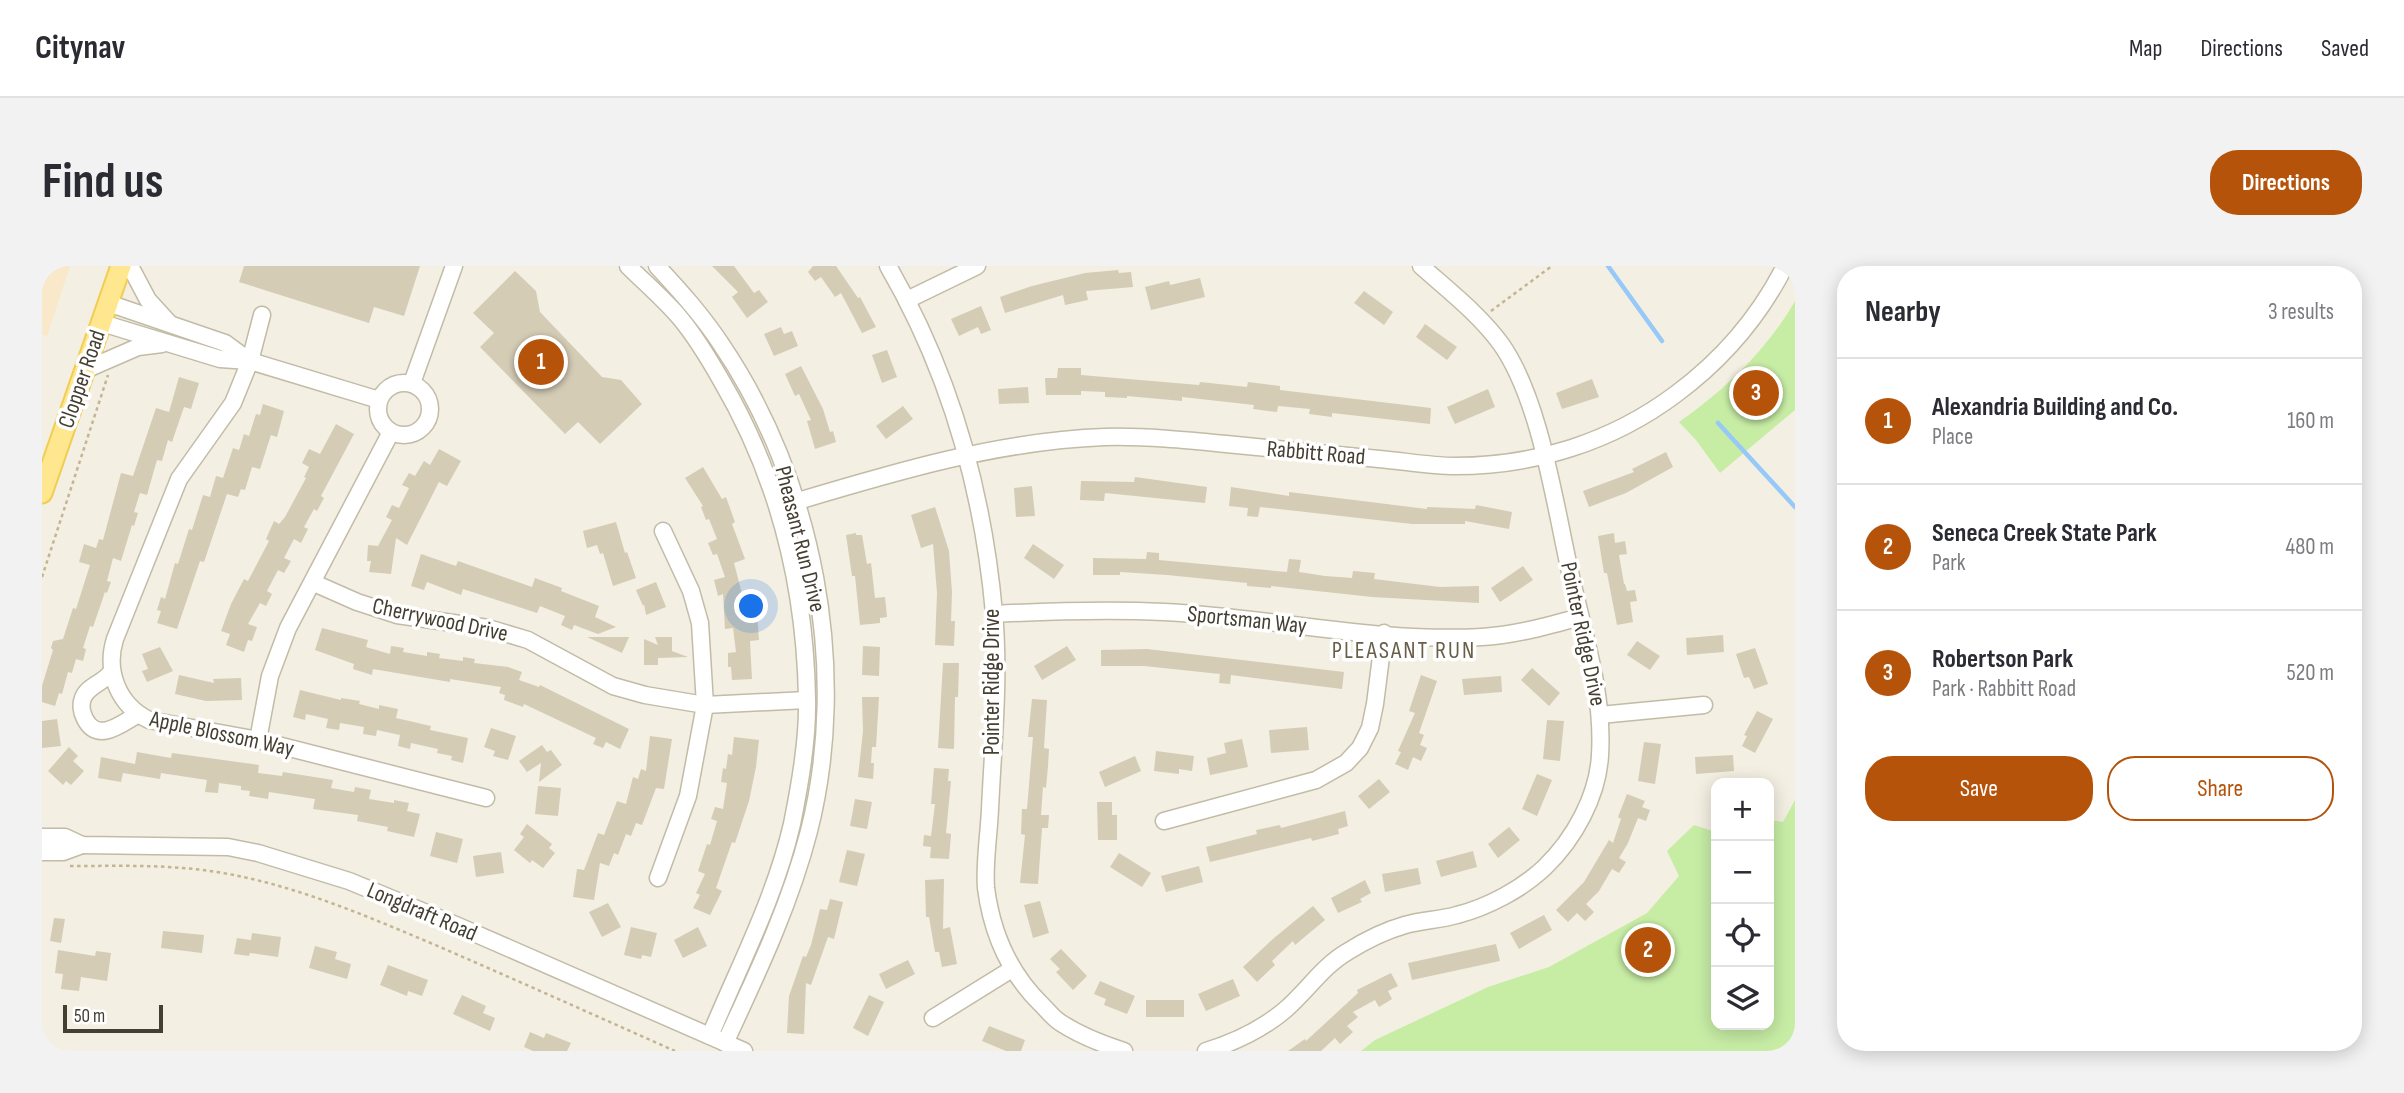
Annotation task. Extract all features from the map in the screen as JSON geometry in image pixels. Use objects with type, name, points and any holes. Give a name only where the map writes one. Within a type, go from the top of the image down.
[{"type":"main road","name":"Clopper Road","points":[[42,493],[121,266]]},
{"type":"street","points":[[130,266],[148,300],[171,324]]},
{"type":"street","points":[[412,383],[454,266]]},
{"type":"street","name":"Pheasant Run Drive","points":[[628,266],[680,318],[707,355],[735,402],[779,508],[793,565],[803,624],[807,700],[802,765],[791,825],[774,886],[718,1039]]},
{"type":"street","name":"Pheasant Run Drive","points":[[657,266],[694,306],[722,345],[751,394],[772,439],[796,502],[811,561],[821,622],[826,700],[820,767],[809,829],[791,892],[718,1039]]},
{"type":"street","name":"Pointer Ridge Drive","points":[[888,266],[925,333],[945,382],[967,454],[984,525],[995,614],[997,665],[986,886],[994,928],[1021,985],[1059,1022],[1091,1040],[1124,1051]]},
{"type":"street","points":[[907,300],[977,266]]},
{"type":"street","name":"Pointer Ridge Drive","points":[[1206,1051],[1236,1042],[1261,1028],[1286,1009],[1338,957],[1375,935],[1407,924],[1458,915],[1502,898],[1544,868],[1576,826],[1595,788],[1601,757],[1599,697],[1544,456],[1525,391],[1502,345],[1480,319],[1422,266]]},
{"type":"street","name":"Rabbitt Road","points":[[779,508],[967,454],[1036,441],[1107,437],[1167,439],[1454,466],[1507,463],[1544,456],[1588,443],[1629,425],[1693,382],[1747,328],[1785,266]]},
{"type":"street","points":[[108,303],[225,343],[250,362]]},
{"type":"street","points":[[137,715],[106,731],[95,729],[85,721],[83,698],[88,690],[111,672],[111,654],[115,639],[178,479],[233,403],[250,362],[262,316]]},
{"type":"street","points":[[102,323],[220,359],[250,362],[379,400]]},
{"type":"street","points":[[85,370],[138,347],[168,343]]},
{"type":"street","points":[[400,382],[412,383],[428,397],[430,412],[425,425],[413,434],[398,435],[391,432],[379,418],[379,400],[390,386],[400,382]]},
{"type":"street","points":[[258,740],[270,676],[288,628],[391,432]]},
{"type":"street","points":[[658,878],[688,796],[705,705],[700,623],[691,592],[663,531]]},
{"type":"street","name":"Cherrywood Drive","points":[[314,583],[357,602],[397,615],[488,628],[528,640],[613,686],[645,695],[705,705],[807,700]]},
{"type":"street","name":"Sportsman Way","points":[[995,614],[1078,610],[1165,612],[1384,633],[1484,637],[1539,629],[1580,617]]},
{"type":"street","points":[[1164,821],[1317,780],[1346,763],[1360,748],[1370,728],[1384,633]]},
{"type":"street","name":"Apple Blossom Way","points":[[111,672],[121,695],[137,715],[163,724],[258,740],[486,798]]},
{"type":"street","points":[[1600,715],[1704,705]]},
{"type":"street","name":"Longdraft Road","points":[[42,836],[65,837],[82,845]]},
{"type":"street","name":"Longdraft Road","points":[[42,852],[64,852],[82,845],[228,847],[258,853],[349,881],[744,1051]]},
{"type":"street","points":[[933,1018],[1012,969]]},
{"type":"path","points":[[1480,319],[1552,266]]},
{"type":"path","points":[[42,577],[110,367]]},
{"type":"path","points":[[64,866],[153,865],[192,868],[296,890],[335,903],[411,935],[675,1051]]},
{"type":"shaded area","points":[[42,266],[70,266],[47,336],[42,334]]},
{"type":"green space","points":[[1795,301],[1795,410],[1720,473],[1679,422],[1744,368],[1772,336]]},
{"type":"green space","points":[[1795,800],[1795,1051],[1361,1051],[1375,1040],[1488,987],[1549,967],[1647,913],[1679,876],[1667,851],[1694,825],[1711,830],[1711,1030],[1774,1030],[1774,821],[1783,822]]},
{"type":"building","points":[[244,266],[420,266],[404,316],[374,307],[369,323],[239,282]]},
{"type":"building","points":[[712,266],[734,266],[754,293],[759,290],[768,302],[747,318],[732,297],[738,292]]},
{"type":"building","points":[[813,266],[836,266],[858,298],[860,297],[876,327],[862,333],[841,293],[835,297],[821,277],[815,281],[808,272]]},
{"type":"building","points":[[1118,270],[1119,273],[1131,272],[1133,287],[1086,291],[1088,300],[1065,305],[1063,295],[1005,313],[1000,297],[1085,273]]},
{"type":"building","points":[[515,271],[536,291],[540,312],[602,377],[621,380],[642,404],[600,444],[578,422],[565,434],[480,347],[494,333],[473,313]]},
{"type":"building","points":[[1200,278],[1205,297],[1151,310],[1145,287]]},
{"type":"building","points":[[1364,291],[1393,312],[1384,325],[1354,303]]},
{"type":"building","points":[[981,306],[991,330],[981,334],[978,327],[959,336],[951,319]]},
{"type":"building","points":[[1425,324],[1457,347],[1447,360],[1416,337]]},
{"type":"building","points":[[781,327],[784,334],[792,331],[798,346],[774,356],[764,334]]},
{"type":"building","points":[[887,350],[897,377],[882,383],[872,355]]},
{"type":"building","points":[[801,366],[836,442],[815,449],[807,421],[811,420],[799,394],[795,396],[785,374]]},
{"type":"building","points":[[1058,368],[1081,368],[1081,375],[1199,385],[1200,382],[1247,387],[1248,382],[1280,386],[1280,390],[1431,408],[1430,424],[1332,413],[1332,417],[1309,414],[1310,409],[1278,406],[1277,412],[1253,409],[1254,405],[1182,397],[1182,401],[1127,396],[1105,397],[1105,392],[1081,391],[1081,395],[1046,395],[1045,378],[1057,378]]},
{"type":"building","points":[[179,377],[199,383],[191,409],[184,407],[172,442],[168,440],[162,461],[157,460],[147,495],[140,493],[134,512],[138,513],[134,526],[132,525],[121,561],[113,558],[107,581],[111,582],[93,627],[90,626],[83,648],[86,649],[83,661],[76,659],[55,706],[42,702],[42,686],[53,650],[53,641],[63,639],[90,565],[79,562],[84,544],[96,548],[99,539],[103,540],[121,473],[133,476],[156,408],[169,412]]},
{"type":"building","points":[[1592,379],[1599,397],[1562,409],[1556,393]]},
{"type":"building","points":[[1028,387],[1029,403],[999,404],[998,389]]},
{"type":"building","points":[[1488,389],[1495,407],[1455,424],[1447,407]]},
{"type":"building","points":[[263,404],[284,411],[277,437],[271,435],[260,469],[252,467],[245,490],[241,489],[238,497],[227,494],[177,629],[157,623],[161,611],[157,610],[161,597],[165,599],[175,563],[178,564],[189,529],[192,530],[203,495],[210,497],[216,476],[223,478],[233,448],[239,450],[244,434],[249,436],[256,414],[260,415]]},
{"type":"building","points":[[903,406],[913,419],[886,439],[876,426]]},
{"type":"building","points":[[336,424],[354,434],[321,496],[324,498],[304,527],[308,529],[301,543],[294,539],[284,558],[291,561],[284,573],[278,570],[267,591],[272,594],[266,606],[260,603],[248,624],[257,627],[252,641],[248,640],[244,652],[226,645],[230,634],[221,631],[231,604],[244,579],[248,581],[269,541],[266,539],[274,521],[279,524],[285,517],[306,478],[304,477],[309,467],[302,463],[309,449],[320,454]]},
{"type":"building","points":[[439,449],[461,461],[447,486],[439,482],[407,545],[396,538],[391,574],[369,572],[371,561],[367,561],[368,545],[378,546],[392,520],[386,517],[392,505],[399,508],[409,488],[402,485],[409,473],[415,476],[424,461],[430,465]]},
{"type":"building","points":[[1666,452],[1673,467],[1626,493],[1589,507],[1583,491],[1634,472],[1632,469]]},
{"type":"building","points":[[703,467],[722,499],[726,497],[735,522],[732,524],[745,559],[734,563],[747,613],[757,612],[759,640],[750,641],[752,679],[732,680],[731,667],[728,667],[728,653],[736,652],[733,628],[725,629],[723,594],[718,596],[714,580],[725,577],[717,554],[713,555],[708,543],[717,539],[709,519],[706,520],[701,507],[703,506],[685,478]]},
{"type":"building","points":[[1135,477],[1207,487],[1205,503],[1105,493],[1104,501],[1080,500],[1081,481],[1134,482]]},
{"type":"building","points":[[1032,486],[1035,516],[1016,517],[1014,488]]},
{"type":"building","points":[[1231,487],[1289,496],[1289,492],[1427,509],[1475,509],[1476,505],[1512,512],[1509,529],[1465,521],[1465,524],[1412,524],[1260,507],[1258,517],[1247,516],[1248,508],[1229,506]]},
{"type":"building","points":[[935,507],[949,551],[951,621],[955,621],[954,646],[935,645],[937,593],[933,544],[921,548],[911,515]]},
{"type":"building","points":[[616,522],[636,578],[613,586],[603,553],[600,554],[597,545],[587,548],[583,531]]},
{"type":"building","points":[[1614,533],[1615,543],[1625,541],[1627,554],[1619,555],[1624,584],[1627,591],[1635,590],[1637,601],[1630,602],[1633,622],[1617,625],[1598,536]]},
{"type":"building","points":[[846,535],[862,535],[867,564],[871,563],[875,598],[885,597],[887,617],[880,618],[880,623],[860,625],[855,576],[852,576]]},
{"type":"building","points":[[1033,544],[1064,565],[1054,579],[1024,558]]},
{"type":"building","points":[[1147,552],[1159,553],[1159,560],[1287,572],[1289,559],[1301,560],[1299,572],[1325,576],[1352,578],[1353,571],[1375,573],[1374,579],[1440,587],[1479,586],[1479,603],[1247,586],[1247,583],[1167,575],[1120,572],[1120,575],[1093,575],[1093,558],[1146,559]]},
{"type":"building","points":[[421,554],[456,566],[458,561],[532,587],[535,578],[562,588],[561,591],[599,606],[595,617],[616,627],[598,634],[574,625],[572,630],[561,625],[565,616],[540,606],[537,613],[463,589],[461,595],[427,582],[424,590],[411,586]]},
{"type":"building","points":[[1523,566],[1533,580],[1500,602],[1491,588]]},
{"type":"building","points":[[656,582],[666,607],[646,615],[644,604],[643,606],[636,590]]},
{"type":"building","points":[[322,628],[368,640],[366,647],[390,654],[391,646],[404,648],[403,652],[427,656],[427,652],[440,654],[439,658],[463,661],[463,657],[475,659],[474,663],[508,667],[522,672],[519,680],[539,687],[540,685],[629,729],[620,749],[606,742],[603,748],[593,744],[596,738],[524,704],[523,707],[504,700],[505,695],[499,693],[501,687],[450,679],[450,682],[373,669],[372,675],[353,669],[354,664],[315,650]]},
{"type":"building","points":[[1723,635],[1724,652],[1687,655],[1686,638]]},
{"type":"building","points":[[587,637],[629,637],[622,653]]},
{"type":"building","points":[[655,637],[672,637],[672,651],[688,657],[658,658],[658,665],[644,665],[644,639],[658,645]]},
{"type":"building","points":[[1637,641],[1660,656],[1650,670],[1627,655]]},
{"type":"building","points":[[863,646],[880,647],[879,676],[862,675]]},
{"type":"building","points":[[1067,646],[1076,660],[1042,680],[1034,666]]},
{"type":"building","points":[[160,647],[173,671],[147,682],[142,671],[148,669],[142,654]]},
{"type":"building","points":[[1755,648],[1768,684],[1754,689],[1749,677],[1744,678],[1736,654]]},
{"type":"building","points":[[1147,649],[1344,672],[1342,689],[1231,675],[1230,684],[1219,683],[1220,674],[1144,666],[1101,666],[1101,650]]},
{"type":"building","points":[[943,663],[959,663],[954,749],[938,748]]},
{"type":"building","points":[[1532,668],[1560,693],[1549,706],[1521,680]]},
{"type":"building","points":[[179,675],[214,683],[213,679],[241,678],[242,700],[206,701],[175,694]]},
{"type":"building","points":[[1421,675],[1437,681],[1419,733],[1424,735],[1420,745],[1427,748],[1421,761],[1413,757],[1408,770],[1395,764],[1415,713],[1409,711]]},
{"type":"building","points":[[1501,676],[1502,692],[1464,695],[1462,679]]},
{"type":"building","points":[[300,690],[341,700],[360,701],[359,704],[379,709],[379,705],[398,709],[396,718],[431,726],[430,730],[468,738],[463,763],[451,760],[452,756],[437,753],[438,749],[411,743],[410,749],[398,746],[400,735],[377,730],[376,736],[363,734],[364,727],[340,723],[339,730],[326,728],[328,719],[306,714],[305,720],[293,717]]},
{"type":"building","points":[[862,697],[879,697],[876,747],[872,747],[873,779],[858,777],[863,731]]},
{"type":"building","points":[[1032,699],[1047,700],[1044,748],[1049,749],[1041,815],[1049,815],[1048,828],[1042,828],[1038,884],[1020,883],[1025,835],[1021,834],[1022,809],[1027,809],[1033,737],[1028,737]]},
{"type":"building","points":[[1757,711],[1773,719],[1755,753],[1742,746],[1747,736],[1744,735]]},
{"type":"building","points":[[57,719],[61,746],[42,748],[42,721]]},
{"type":"building","points":[[1547,720],[1564,721],[1560,761],[1543,759]]},
{"type":"building","points":[[1307,727],[1309,750],[1271,753],[1269,730]]},
{"type":"building","points":[[491,728],[516,736],[508,760],[493,756],[495,751],[484,747]]},
{"type":"building","points":[[650,736],[672,739],[664,789],[656,788],[642,825],[636,823],[631,836],[626,834],[618,855],[614,853],[609,866],[600,863],[594,900],[573,897],[577,869],[584,870],[598,833],[604,835],[617,801],[626,804],[633,777],[638,779],[641,769],[646,771]]},
{"type":"building","points":[[734,737],[759,740],[756,767],[749,801],[716,888],[722,891],[710,915],[693,908],[700,895],[696,893],[705,874],[698,871],[717,821],[711,819],[715,807],[723,809],[727,783],[721,782],[723,768],[726,769],[728,754],[732,755]]},
{"type":"building","points":[[1242,739],[1248,767],[1210,775],[1207,758],[1226,753],[1224,743]]},
{"type":"building","points":[[1644,742],[1661,744],[1655,784],[1638,781]]},
{"type":"building","points":[[542,745],[547,752],[551,750],[562,765],[539,782],[541,763],[527,772],[519,761]]},
{"type":"building","points":[[69,747],[78,756],[73,761],[84,771],[71,785],[66,781],[63,785],[48,771]]},
{"type":"building","points":[[1156,751],[1194,756],[1192,771],[1179,769],[1179,774],[1154,771]]},
{"type":"building","points":[[137,752],[171,758],[172,753],[259,765],[258,773],[282,776],[283,772],[333,780],[331,788],[354,792],[355,787],[371,790],[369,799],[409,803],[407,811],[420,814],[414,837],[387,831],[388,827],[357,821],[358,815],[313,809],[315,799],[269,792],[268,799],[249,796],[250,791],[241,790],[241,786],[219,783],[218,793],[205,792],[207,780],[161,773],[160,779],[123,773],[121,782],[98,778],[101,757],[135,764]]},
{"type":"building","points":[[1733,755],[1734,771],[1696,774],[1695,757]]},
{"type":"building","points":[[1135,756],[1141,771],[1105,787],[1099,772]]},
{"type":"building","points":[[934,768],[949,769],[948,781],[951,781],[946,833],[951,834],[949,859],[930,858],[931,847],[923,846],[924,835],[931,836],[935,804],[931,804]]},
{"type":"building","points":[[1537,774],[1552,780],[1537,816],[1522,809]]},
{"type":"building","points":[[1379,779],[1390,792],[1369,809],[1358,796]]},
{"type":"building","points":[[538,786],[561,788],[558,816],[535,814]]},
{"type":"building","points":[[1627,794],[1645,801],[1642,807],[1650,810],[1646,821],[1638,818],[1619,858],[1626,862],[1619,873],[1612,869],[1599,891],[1586,904],[1594,912],[1585,921],[1577,913],[1568,922],[1556,910],[1584,882],[1609,840],[1613,843],[1621,819],[1618,817]]},
{"type":"building","points":[[855,799],[872,802],[867,829],[850,826]]},
{"type":"building","points":[[1097,802],[1112,802],[1112,815],[1117,815],[1117,840],[1098,840]]},
{"type":"building","points":[[1345,811],[1348,826],[1338,829],[1339,834],[1210,862],[1206,847],[1257,834],[1256,830],[1280,825],[1281,828]]},
{"type":"building","points":[[527,824],[552,844],[549,848],[555,853],[543,868],[532,860],[530,863],[514,850],[524,837],[520,834]]},
{"type":"building","points":[[1509,827],[1520,840],[1498,858],[1488,844]]},
{"type":"building","points":[[436,832],[463,839],[457,863],[430,856]]},
{"type":"building","points":[[847,850],[865,854],[857,886],[839,882]]},
{"type":"building","points":[[1473,851],[1477,867],[1441,877],[1436,861]]},
{"type":"building","points":[[501,852],[504,873],[476,877],[473,856]]},
{"type":"building","points":[[1119,853],[1151,873],[1142,887],[1110,867]]},
{"type":"building","points":[[1199,866],[1203,882],[1166,892],[1161,876]]},
{"type":"building","points":[[1418,868],[1421,884],[1385,892],[1382,874]]},
{"type":"building","points":[[944,879],[943,929],[950,927],[957,964],[942,967],[939,952],[935,952],[929,917],[926,917],[925,880]]},
{"type":"building","points":[[1365,880],[1371,893],[1360,899],[1362,902],[1338,913],[1331,898]]},
{"type":"building","points":[[830,899],[843,902],[834,939],[828,937],[811,985],[806,983],[804,1034],[787,1033],[789,996],[803,956],[806,957],[811,945],[820,909],[827,910]]},
{"type":"building","points":[[1040,901],[1049,933],[1033,938],[1024,905]]},
{"type":"building","points":[[608,903],[621,927],[602,937],[589,912]]},
{"type":"building","points":[[1313,906],[1325,920],[1295,945],[1293,941],[1272,961],[1275,965],[1257,982],[1243,967]]},
{"type":"building","points":[[1544,915],[1552,930],[1519,949],[1510,933]]},
{"type":"building","points":[[54,918],[65,919],[61,943],[50,941]]},
{"type":"building","points":[[631,927],[657,933],[651,957],[642,955],[641,959],[624,955]]},
{"type":"building","points":[[698,927],[707,946],[683,958],[674,940]]},
{"type":"building","points":[[163,931],[204,935],[202,953],[161,948]]},
{"type":"building","points":[[252,933],[281,937],[278,957],[234,954],[237,938],[251,940]]},
{"type":"building","points":[[1496,944],[1500,961],[1412,980],[1408,963]]},
{"type":"building","points":[[315,946],[337,952],[335,959],[351,964],[347,979],[309,968]]},
{"type":"building","points":[[1061,949],[1087,976],[1073,990],[1056,972],[1060,969],[1050,959]]},
{"type":"building","points":[[58,950],[95,956],[96,951],[111,953],[107,981],[81,977],[79,991],[61,989],[63,974],[55,973]]},
{"type":"building","points":[[908,960],[915,974],[886,989],[879,974]]},
{"type":"building","points":[[388,965],[428,980],[422,996],[408,991],[407,996],[380,985]]},
{"type":"building","points":[[1391,973],[1398,986],[1388,991],[1392,999],[1379,1007],[1375,1000],[1353,1012],[1358,1017],[1347,1026],[1353,1032],[1340,1044],[1335,1038],[1321,1051],[1288,1051],[1305,1039],[1306,1041],[1358,993],[1357,990]]},
{"type":"building","points":[[1233,979],[1240,996],[1206,1011],[1198,994]]},
{"type":"building","points":[[1100,981],[1135,996],[1127,1014],[1104,1005],[1106,999],[1094,994]]},
{"type":"building","points":[[462,995],[486,1006],[483,1013],[495,1018],[490,1031],[453,1014]]},
{"type":"building","points":[[869,995],[884,1002],[868,1036],[853,1028]]},
{"type":"building","points":[[1146,1000],[1184,1000],[1184,1017],[1146,1017]]},
{"type":"building","points":[[989,1026],[1025,1040],[1021,1051],[1006,1051],[982,1041]]},
{"type":"building","points":[[530,1032],[544,1038],[546,1033],[571,1043],[567,1051],[533,1051],[524,1047]]},
{"type":"waterway","points":[[1608,266],[1662,341]]},
{"type":"waterway","points":[[1718,423],[1795,507]]},
{"type":"place","name":"Alexandria Building and Co.","points":[[541,362]]},
{"type":"place","name":"Robertson Park","points":[[1756,393]]},
{"type":"place","name":"Seneca Creek State Park","points":[[1648,950]]},
{"type":"district","name":"PLEASANT RUN","points":[[1404,650]]}]
